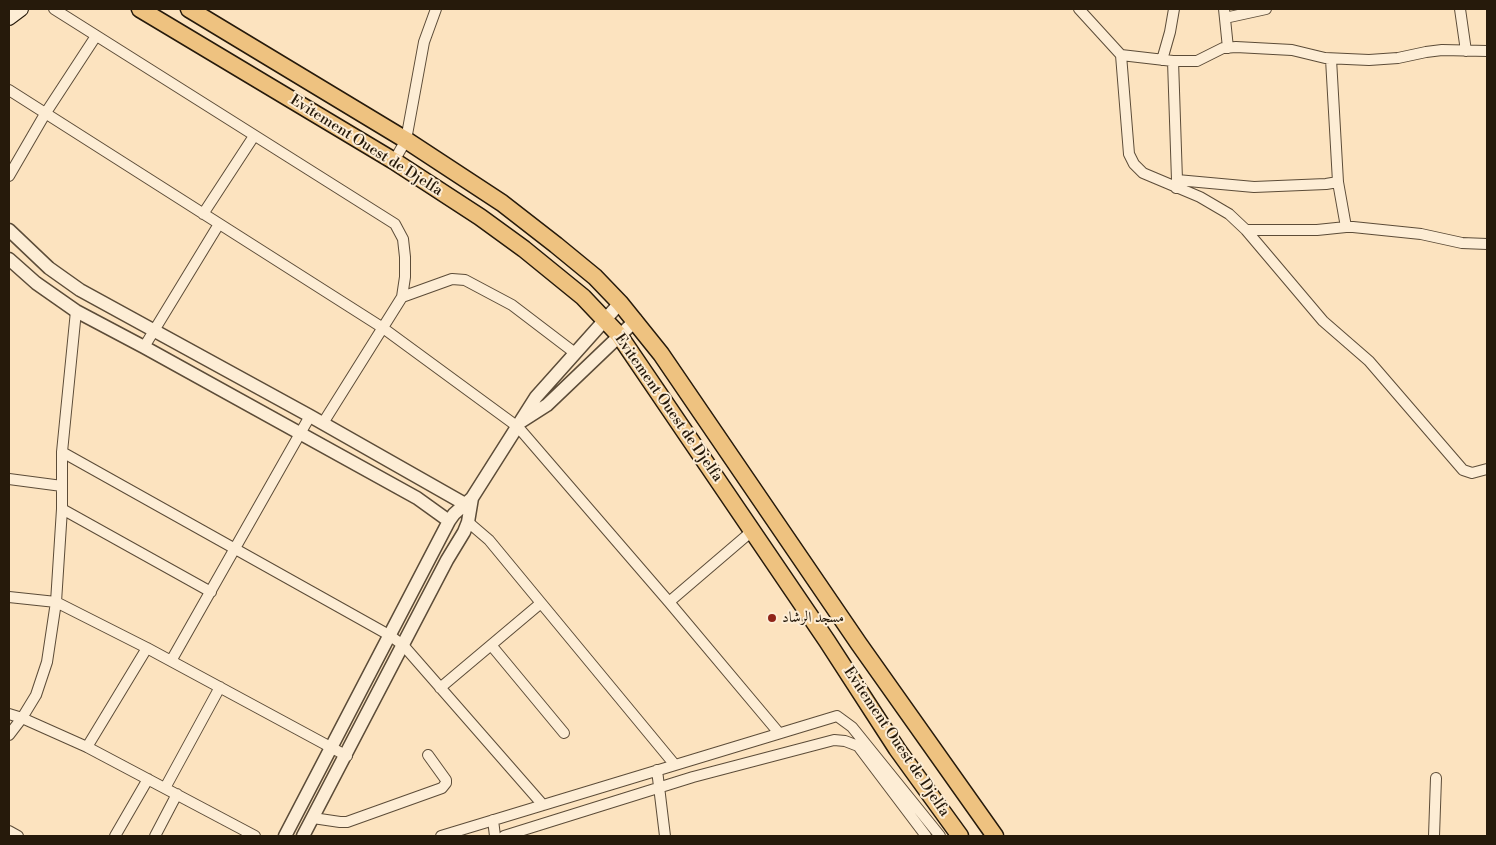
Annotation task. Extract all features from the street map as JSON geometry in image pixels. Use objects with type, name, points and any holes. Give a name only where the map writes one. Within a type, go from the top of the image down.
[{"type":"highway","name":"Evitement Ouest de Djelfa","points":[[140,9],[394,162],[480,217],[524,249],[583,297],[619,335],[827,641],[897,749],[960,836]]},
{"type":"highway","points":[[189,9],[406,140],[502,203],[595,278],[620,303],[636,320],[666,362],[859,644],[995,836]]},
{"type":"main road","points":[[9,18],[22,9]]},
{"type":"street","points":[[54,9],[395,224],[403,240],[405,257],[402,297],[323,423]]},
{"type":"street","points":[[394,162],[406,140],[424,42],[436,9]]},
{"type":"street","points":[[1079,9],[1121,55],[1129,154],[1134,164],[1143,173],[1176,184],[1229,214],[1246,230],[1323,321],[1369,361],[1463,470],[1472,473],[1487,469]]},
{"type":"street","points":[[1162,60],[1174,9]]},
{"type":"street","points":[[1228,48],[1224,13],[1266,9]]},
{"type":"street","points":[[1460,9],[1466,51]]},
{"type":"street","points":[[9,176],[45,114],[96,36]]},
{"type":"street","points":[[1121,55],[1173,61],[1197,61],[1228,48],[1292,50],[1331,58],[1369,60],[1398,58],[1426,52],[1487,52]]},
{"type":"street","points":[[1331,58],[1338,182],[1346,227]]},
{"type":"street","points":[[1173,61],[1176,184]]},
{"type":"street","points":[[9,90],[383,328],[520,424],[779,733]]},
{"type":"street","points":[[203,214],[254,136]]},
{"type":"street","points":[[1176,184],[1254,187],[1338,182]]},
{"type":"street","points":[[144,347],[219,224]]},
{"type":"street","points":[[1246,230],[1317,230],[1346,227],[1421,234],[1462,243],[1487,244]]},
{"type":"street","points":[[9,230],[49,268],[80,290],[468,501]]},
{"type":"street","points":[[9,259],[36,283],[76,311],[417,498],[449,521]]},
{"type":"street","points":[[402,297],[452,279],[465,280],[512,305],[575,353]]},
{"type":"street","points":[[285,836],[332,749],[449,521],[468,501],[536,397],[620,303]]},
{"type":"street","points":[[9,735],[36,695],[47,662],[56,602],[62,509],[62,452],[76,311]]},
{"type":"street","points":[[520,424],[547,405],[636,320]]},
{"type":"street","points":[[171,662],[310,416]]},
{"type":"street","points":[[62,452],[389,635],[403,645],[543,805]]},
{"type":"street","points":[[9,480],[62,486]]},
{"type":"street","points":[[303,836],[347,756],[468,522],[468,501]]},
{"type":"street","points":[[62,509],[211,592]]},
{"type":"street","points":[[468,522],[489,540],[676,765]]},
{"type":"street","points":[[669,602],[752,531]]},
{"type":"street","points":[[9,597],[56,602],[147,648],[347,756]]},
{"type":"street","points":[[440,688],[541,603]]},
{"type":"street","points":[[491,645],[564,733]]},
{"type":"street","points":[[87,747],[147,648]]},
{"type":"street","points":[[165,788],[220,687]]},
{"type":"street","points":[[9,714],[87,747],[255,836]]},
{"type":"street","points":[[441,836],[837,716],[852,727],[940,836]]},
{"type":"street","points":[[504,836],[693,777],[834,740],[858,746],[926,836]]},
{"type":"street","points":[[313,818],[347,822],[442,788],[446,780],[428,755]]},
{"type":"street","points":[[658,770],[665,836]]},
{"type":"street","points":[[114,836],[148,778]]},
{"type":"street","points":[[1434,836],[1436,778]]},
{"type":"street","points":[[155,836],[176,794]]},
{"type":"street","points":[[493,820],[495,836]]},
{"type":"street","points":[[9,831],[18,836]]},
{"type":"place","name":"مسجد الرشاد","points":[[772,618]]}]
